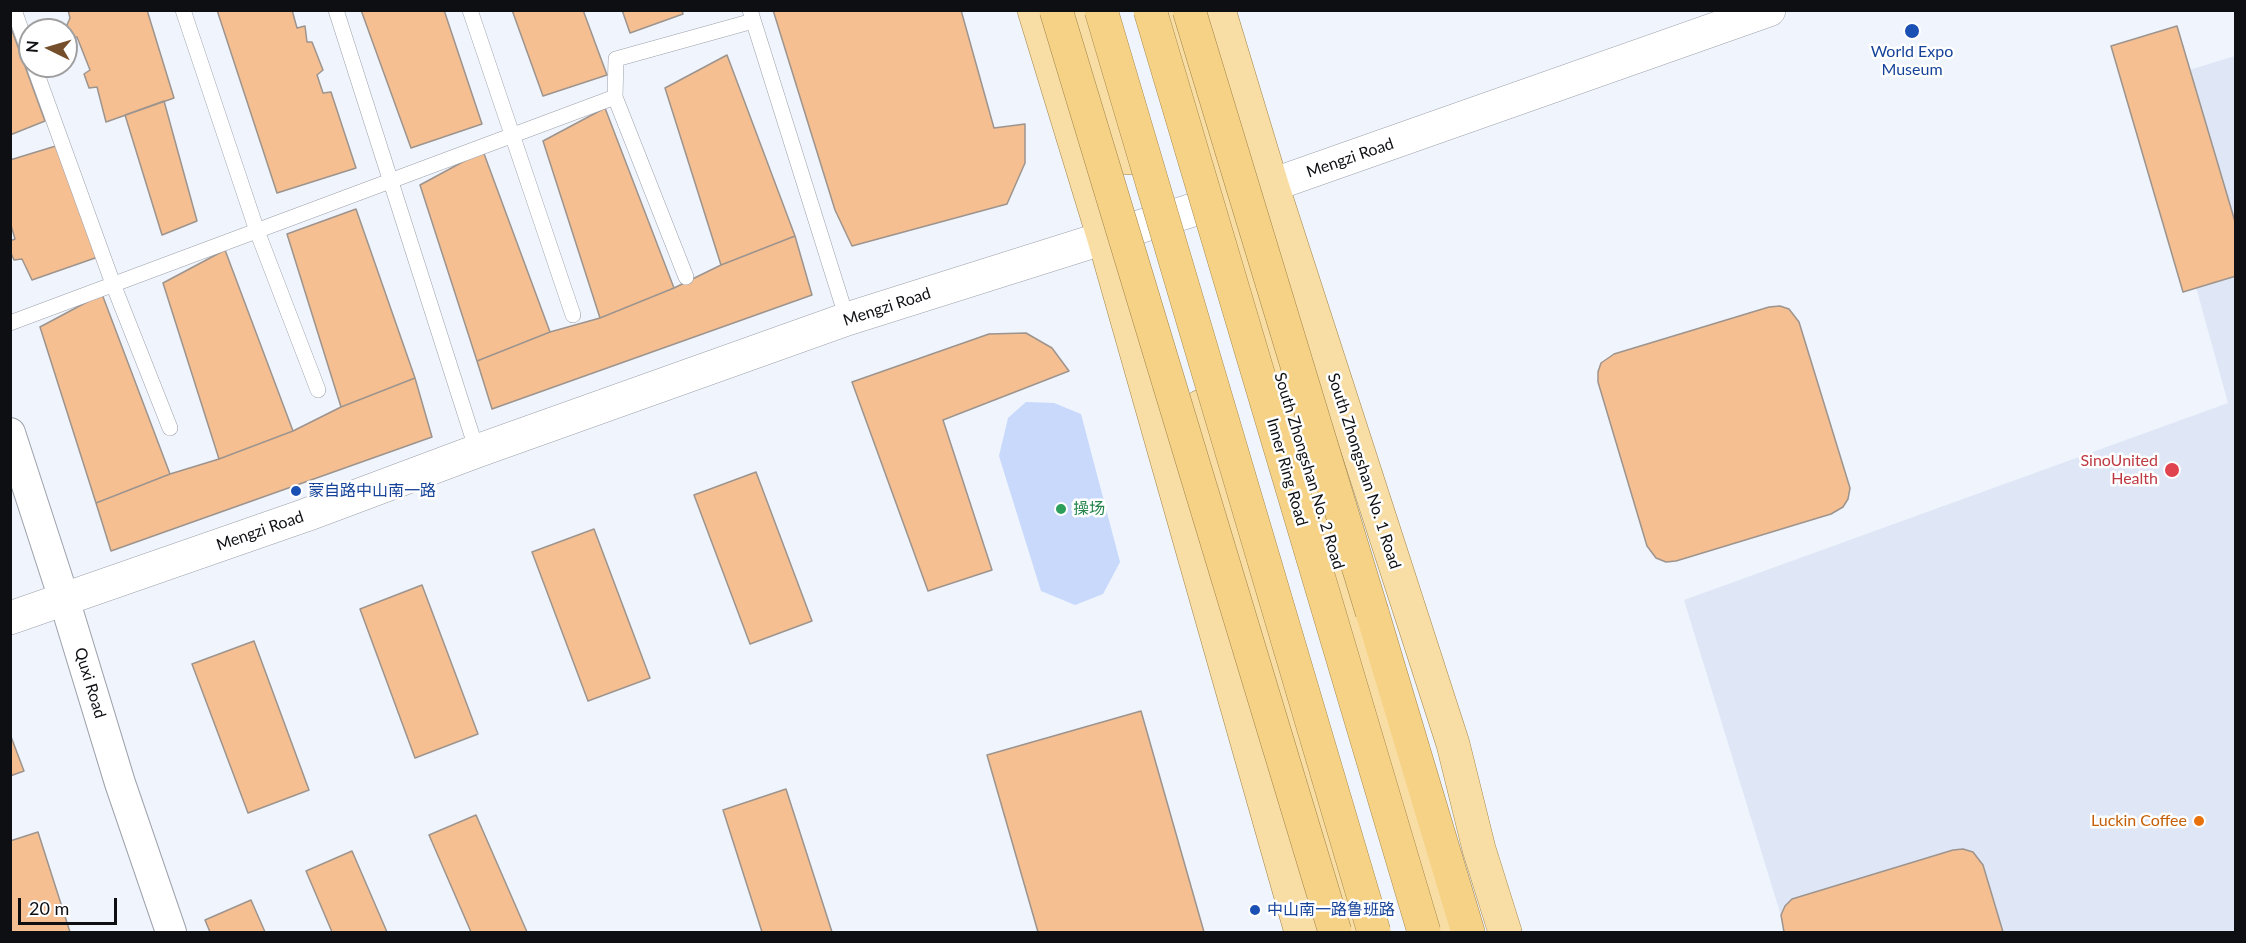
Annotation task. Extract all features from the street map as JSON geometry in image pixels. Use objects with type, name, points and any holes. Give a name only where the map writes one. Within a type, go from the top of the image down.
[{"type":"highway","points":[[1056,10],[1335,933]]},
{"type":"highway","points":[[1101,10],[1374,933]]},
{"type":"highway","name":"Inner Ring Road","points":[[1150,10],[1424,933]]},
{"type":"highway","points":[[1189,10],[1468,933]]},
{"type":"highway","points":[[1300,378],[1352,691]]},
{"type":"main road","points":[[1034,10],[1104,239],[1301,933]]},
{"type":"main road","points":[[1082,10],[1150,224],[1352,933]]},
{"type":"main road","name":"South Zhongshan No. 2 Road","points":[[1172,10],[1447,933]]},
{"type":"main road","name":"South Zhongshan No. 1 Road","points":[[1219,10],[1272,185],[1453,744],[1479,849],[1505,933]]},
{"type":"street","name":"Mengzi Road","points":[[10,618],[306,515],[477,451],[848,319],[1228,200],[1769,10]]},
{"type":"street","name":"Quxi Road","points":[[10,433],[120,783],[171,933]]},
{"type":"lane","points":[[183,10],[256,231],[318,390]]},
{"type":"lane","points":[[336,10],[477,451]]},
{"type":"lane","points":[[470,10],[573,315]]},
{"type":"lane","points":[[686,277],[615,97],[616,59],[752,16],[848,319]]},
{"type":"lane","points":[[38,78],[113,284],[170,428]]},
{"type":"lane","points":[[10,323],[615,97]]},
{"type":"shaded area","points":[[2235,56],[2235,932],[1786,932],[1684,600],[2228,403],[2183,240],[2176,74]]},
{"type":"shaded area","name":"操场","points":[[1026,402],[1054,403],[1081,414],[1120,562],[1103,594],[1075,605],[1041,591],[999,456],[1008,418]]},
{"type":"building","points":[[68,10],[147,10],[174,98],[106,122],[97,87],[89,88],[84,74],[90,70],[78,40],[78,18],[70,18]]},
{"type":"building","points":[[217,10],[292,10],[297,28],[305,26],[307,42],[312,42],[323,70],[317,75],[323,93],[331,92],[356,168],[277,193]]},
{"type":"building","points":[[361,10],[444,10],[482,124],[411,148]]},
{"type":"building","points":[[512,10],[583,10],[607,75],[543,96]]},
{"type":"building","points":[[622,10],[682,10],[683,14],[630,33]]},
{"type":"building","points":[[773,10],[961,10],[994,128],[1025,124],[1025,163],[1007,204],[852,246],[835,210]]},
{"type":"building","points":[[10,25],[18,47],[18,78],[29,78],[45,121],[10,135]]},
{"type":"building","points":[[2177,26],[2236,225],[2236,276],[2183,292],[2111,46]]},
{"type":"building","points":[[727,55],[795,236],[721,265],[665,88]]},
{"type":"building","points":[[164,101],[197,221],[162,235],[125,115]]},
{"type":"building","points":[[605,108],[674,288],[600,318],[543,141]]},
{"type":"building","points":[[59,145],[98,257],[32,280],[22,259],[14,260],[10,251],[10,241],[15,239],[10,222],[10,160]]},
{"type":"building","points":[[483,151],[550,332],[477,361],[420,185]]},
{"type":"building","points":[[356,209],[415,378],[341,407],[287,234]]},
{"type":"building","points":[[795,236],[812,295],[492,409],[477,361],[550,332],[600,318],[674,288],[721,265]]},
{"type":"building","points":[[225,250],[293,431],[219,459],[163,283]]},
{"type":"building","points":[[102,294],[170,474],[96,503],[40,327]]},
{"type":"building","points":[[1780,306],[1789,309],[1799,322],[1850,488],[1848,499],[1843,507],[1831,514],[1676,561],[1666,562],[1656,558],[1647,546],[1598,382],[1601,363],[1614,354],[1769,307]]},
{"type":"building","points":[[1026,333],[1052,348],[1069,371],[943,420],[992,570],[928,591],[852,382],[989,334]]},
{"type":"building","points":[[415,378],[432,437],[111,551],[96,503],[170,474],[219,459],[293,431],[341,407]]},
{"type":"building","points":[[756,472],[812,621],[750,644],[694,495]]},
{"type":"building","points":[[594,529],[650,678],[588,701],[532,552]]},
{"type":"building","points":[[422,585],[478,734],[415,758],[360,609]]},
{"type":"building","points":[[254,641],[309,790],[248,813],[192,664]]},
{"type":"building","points":[[1141,711],[1204,932],[1038,932],[987,755]]},
{"type":"building","points":[[10,734],[24,771],[10,776]]},
{"type":"building","points":[[786,789],[832,932],[762,932],[723,810]]},
{"type":"building","points":[[476,815],[527,932],[471,932],[429,835]]},
{"type":"building","points":[[38,832],[70,932],[10,932],[10,841]]},
{"type":"building","points":[[1963,849],[1973,852],[1983,865],[2003,932],[1784,932],[1781,915],[1785,906],[1792,899],[1953,850]]},
{"type":"building","points":[[352,851],[387,932],[332,932],[306,871]]},
{"type":"building","points":[[251,900],[265,932],[210,932],[205,920]]},
{"type":"place","name":"World Expo Museum","points":[[1912,31]]},
{"type":"place","name":"SinoUnited Health","points":[[2172,470]]},
{"type":"place","name":"蒙自路中山南一路","points":[[296,491]]},
{"type":"place","name":"操场","points":[[1061,509]]},
{"type":"place","name":"Luckin Coffee","points":[[2199,821]]},
{"type":"place","name":"中山南一路鲁班路","points":[[1255,910]]}]
